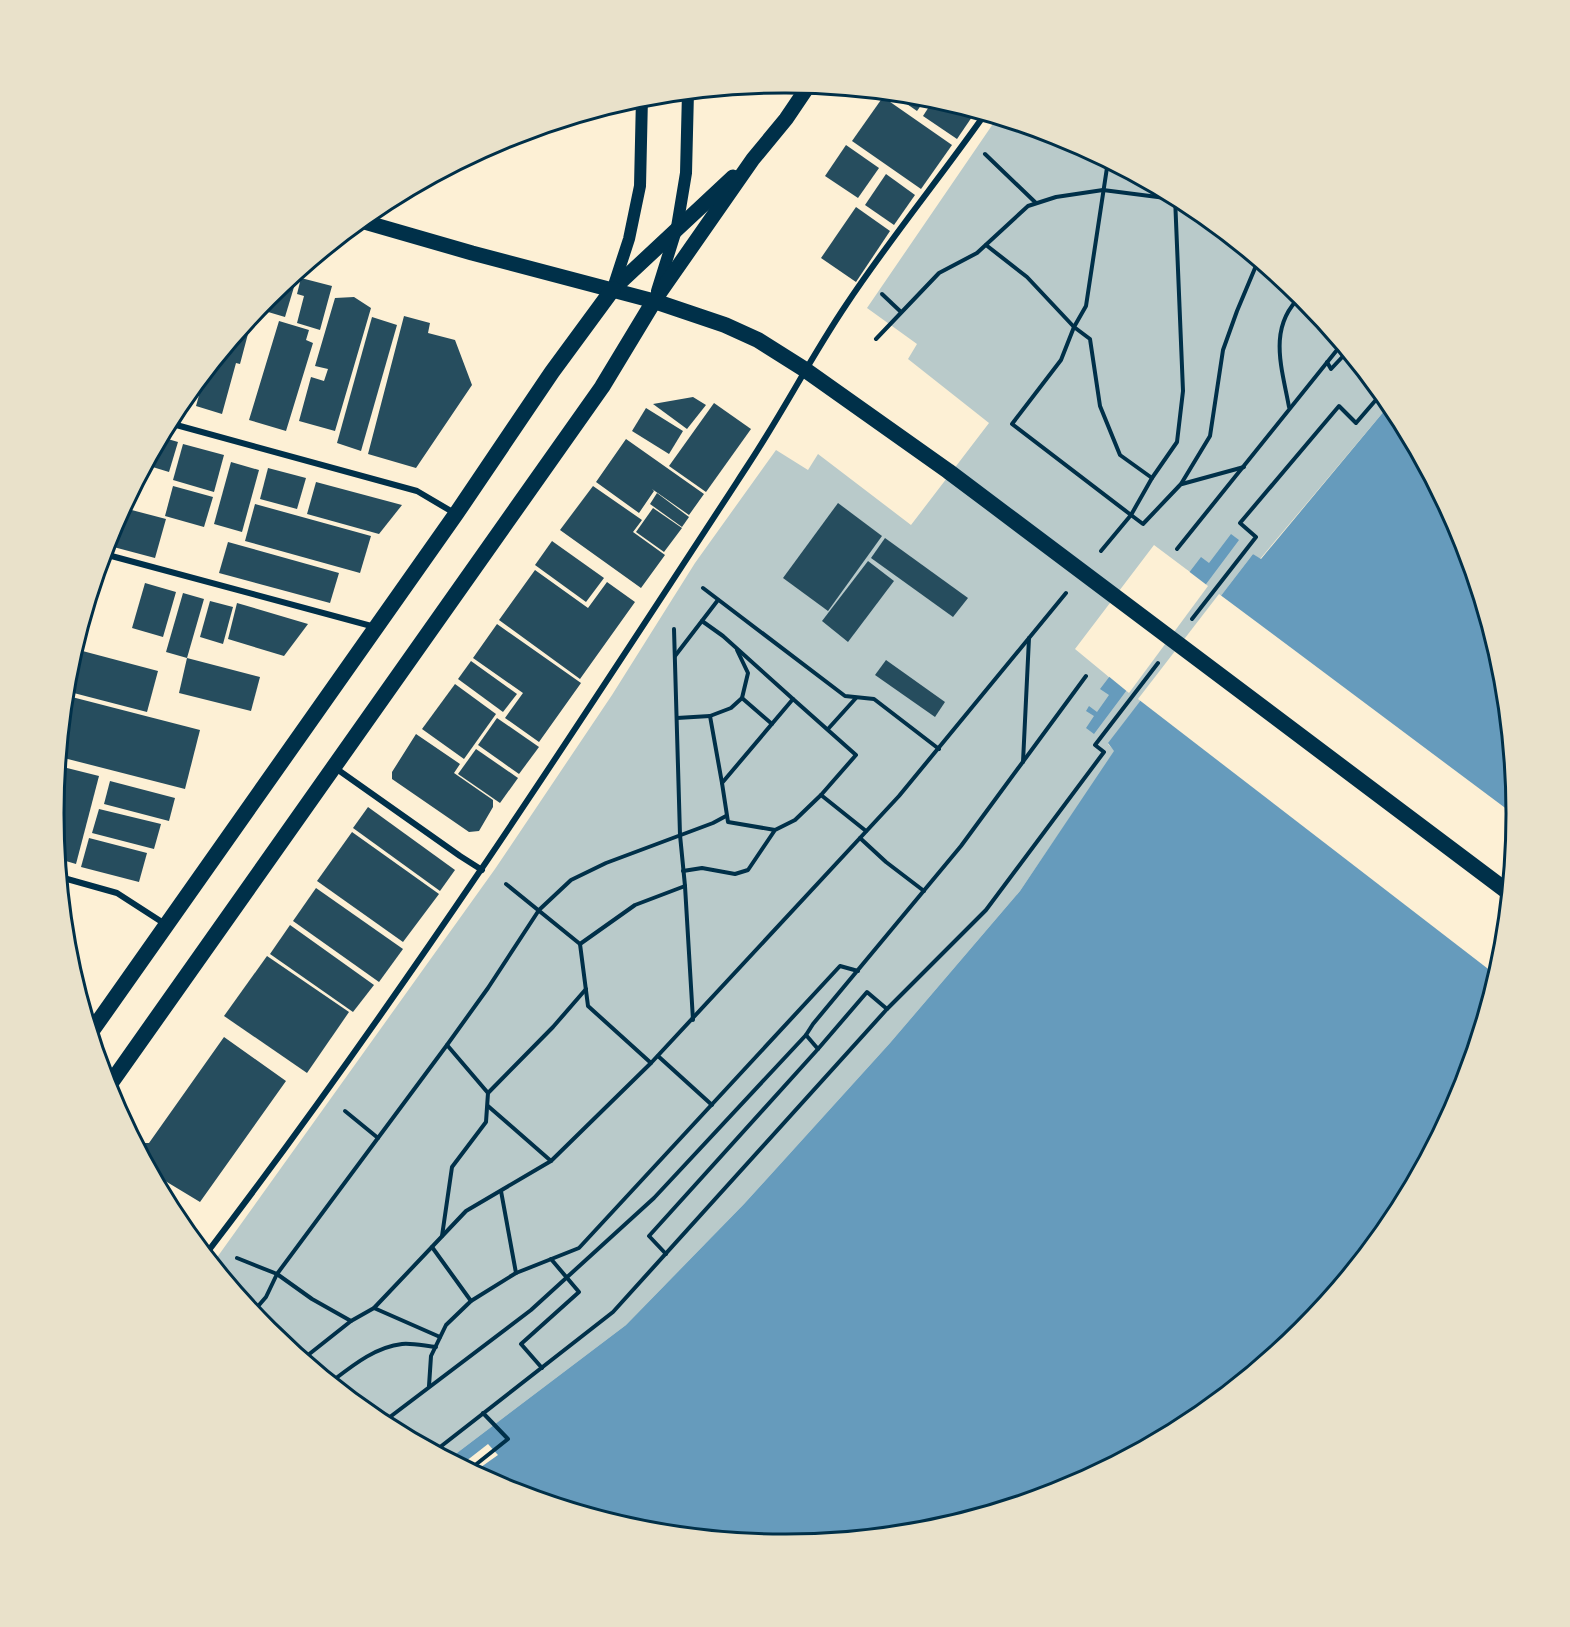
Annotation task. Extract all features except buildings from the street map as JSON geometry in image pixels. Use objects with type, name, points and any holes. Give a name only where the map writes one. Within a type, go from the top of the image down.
[{"type":"highway","points":[[97,1024],[612,289]]},
{"type":"highway","points":[[115,1077],[602,387],[654,301],[725,325],[758,340],[804,369],[948,471],[1501,887]]},
{"type":"main road","points":[[654,301],[753,159],[786,119],[803,94]]},
{"type":"main road","points":[[654,301],[677,227],[686,173],[688,100]]},
{"type":"main road","points":[[612,289],[629,239],[640,186],[642,108]]},
{"type":"main road","points":[[612,289],[753,159]]},
{"type":"main road","points":[[371,224],[654,301]]},
{"type":"street","points":[[209,1247],[327,1091],[482,870],[751,460],[804,369],[848,302],[980,121]]},
{"type":"street","points":[[178,426],[417,491],[456,514]]},
{"type":"street","points":[[112,556],[376,627]]},
{"type":"street","points":[[334,766],[482,870]]},
{"type":"street","points":[[68,878],[117,893],[167,925]]},
{"type":"path","points":[[987,156],[1037,203]]},
{"type":"path","points":[[1107,168],[1086,306],[1074,327],[1061,360],[1012,424],[1143,524],[1181,484],[1210,436],[1223,350],[1255,268]]},
{"type":"path","points":[[876,339],[939,273],[976,254],[1028,206],[1056,197],[1103,189],[1154,195]]},
{"type":"path","points":[[1094,559],[1131,515],[1176,442],[1183,391],[1175,208]]},
{"type":"path","points":[[986,245],[1026,277],[1074,327],[1090,339],[1100,406],[1120,454],[1152,478]]},
{"type":"path","points":[[878,290],[901,312]]},
{"type":"path","points":[[1289,408],[1280,361],[1280,327],[1289,306],[1293,303]]},
{"type":"path","points":[[1177,549],[1337,350]]},
{"type":"path","points":[[1326,362],[1331,369],[1342,357]]},
{"type":"path","points":[[1190,622],[1256,537],[1240,523],[1339,406],[1356,423],[1375,400]]},
{"type":"path","points":[[1181,484],[1245,466]]},
{"type":"path","points":[[309,1354],[351,1322],[374,1308],[466,1211],[551,1161],[658,1056],[899,796],[1072,585]]},
{"type":"path","points":[[703,588],[845,696],[874,699],[939,748]]},
{"type":"path","points":[[675,656],[718,600]]},
{"type":"path","points":[[684,871],[702,868],[735,874],[748,870],[775,830],[795,820],[821,795],[856,754],[702,621]]},
{"type":"path","points":[[674,629],[680,835],[693,1020]]},
{"type":"path","points":[[1023,764],[1029,637]]},
{"type":"path","points":[[677,718],[710,716],[731,708],[742,698],[748,673],[737,650]]},
{"type":"path","points":[[441,1446],[613,1312],[887,1009],[986,910],[1104,752],[1095,745],[1161,660]]},
{"type":"path","points":[[391,1416],[531,1310],[654,1198],[806,1035],[962,846],[1086,676]]},
{"type":"path","points":[[828,729],[857,697]]},
{"type":"path","points":[[742,698],[772,724]]},
{"type":"path","points":[[722,783],[793,699]]},
{"type":"path","points":[[710,716],[728,822],[775,830]]},
{"type":"path","points":[[821,795],[866,831]]},
{"type":"path","points":[[259,1305],[266,1297],[277,1274],[488,988],[539,910],[571,880],[606,863],[726,816]]},
{"type":"path","points":[[860,838],[924,891]]},
{"type":"path","points":[[506,884],[580,944],[588,1006],[651,1063]]},
{"type":"path","points":[[580,944],[634,906],[685,886]]},
{"type":"path","points":[[429,1386],[431,1356],[446,1325],[471,1301],[516,1273],[579,1248],[840,966],[858,971]]},
{"type":"path","points":[[442,1237],[452,1167],[486,1122],[488,1093],[553,1028],[586,989]]},
{"type":"path","points":[[666,1254],[649,1236],[867,993],[887,1009]]},
{"type":"path","points":[[806,1035],[818,1049]]},
{"type":"path","points":[[447,1045],[488,1093]]},
{"type":"path","points":[[658,1056],[712,1105]]},
{"type":"path","points":[[487,1106],[551,1161]]},
{"type":"path","points":[[345,1111],[378,1138]]},
{"type":"path","points":[[501,1191],[516,1273]]},
{"type":"path","points":[[432,1247],[471,1301]]},
{"type":"path","points":[[237,1258],[277,1274],[312,1299],[351,1322]]},
{"type":"path","points":[[542,1368],[520,1344],[579,1292],[551,1260]]},
{"type":"path","points":[[374,1308],[440,1337]]},
{"type":"path","points":[[337,1377],[350,1367],[386,1347],[404,1344],[436,1347]]},
{"type":"path","points":[[477,1465],[508,1439],[483,1413]]},
{"type":"shaded area","points":[[993,124],[1017,131],[1104,167],[1185,214],[1224,242],[1260,272],[1327,338],[1383,412],[1260,559],[1253,554],[1108,744],[1115,751],[1020,891],[890,1043],[744,1204],[626,1325],[455,1454],[385,1413],[346,1385],[276,1323],[243,1289],[217,1257],[495,869],[612,695],[695,563],[776,450],[808,470],[818,454],[911,525],[989,423],[908,359],[917,344],[867,308]],"holes":[[[1154,545],[1190,572],[1115,682],[1075,649]]]},
{"type":"water","points":[[1383,412],[1409,453],[1431,495],[1451,538],[1467,582],[1492,673],[1504,766],[1506,814],[1499,908],[1492,954],[1467,1045],[1451,1089],[1409,1174],[1357,1252],[1327,1289],[1260,1355],[1224,1385],[1185,1413],[1145,1437],[1104,1460],[1017,1496],[926,1520],[879,1528],[785,1534],[691,1528],[644,1520],[553,1496],[455,1454],[626,1325],[744,1204],[890,1043],[1020,891],[1114,751],[1108,743],[1253,554],[1261,559]]},
{"type":"water","points":[[1231,534],[1239,540],[1094,734],[1086,728],[1094,716],[1086,711],[1089,706],[1097,712],[1109,695],[1100,689],[1201,557],[1209,563]]},
{"type":"pier","points":[[1187,570],[1208,586],[1129,693],[1107,675]]},
{"type":"pier","points":[[1219,594],[1506,808],[1504,861],[1499,908],[1488,969],[1138,699]]},
{"type":"pier","points":[[488,1444],[498,1455],[481,1467],[467,1460]]}]
